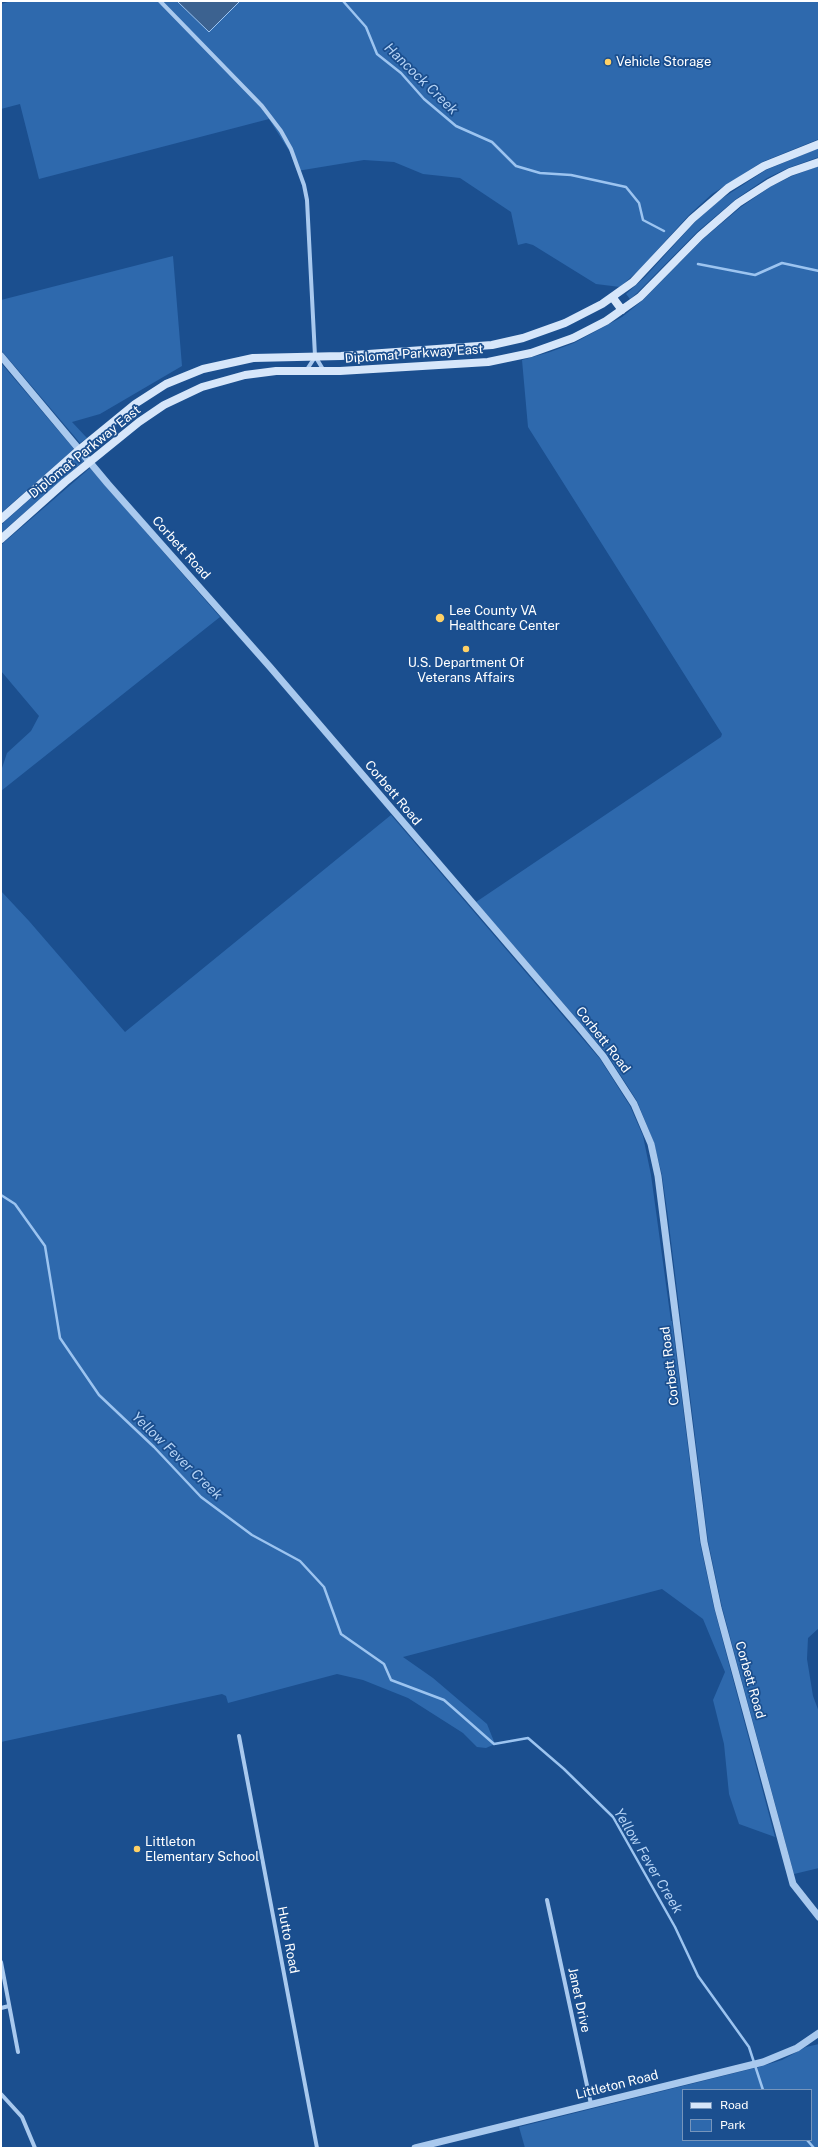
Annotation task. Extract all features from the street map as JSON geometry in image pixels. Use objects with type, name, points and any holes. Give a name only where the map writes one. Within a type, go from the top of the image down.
[{"type":"main road","name":"Diplomat Parkway East","points":[[1,519],[80,449],[145,397],[166,384],[190,374],[240,360],[464,347],[508,342],[552,329],[613,298],[642,274],[692,218],[719,195],[764,166],[819,144]]},
{"type":"main road","name":"Diplomat Parkway East","points":[[1,539],[139,422],[164,405],[189,393],[216,383],[245,375],[276,371],[324,371],[471,364],[514,357],[548,348],[573,338],[622,310],[645,292],[700,236],[738,203],[768,182],[790,172],[819,162]]},
{"type":"main road","points":[[613,298],[622,310]]},
{"type":"street","points":[[160,1],[257,100],[281,131],[291,149],[302,181],[306,200],[315,356],[324,371]]},
{"type":"street","name":"Corbett Road","points":[[1,356],[90,462],[270,667],[579,1027],[603,1056],[634,1104],[650,1144],[658,1176],[703,1535],[718,1608],[793,1884],[819,1917]]},
{"type":"street","points":[[305,371],[315,356]]},
{"type":"street","name":"Hutto Road","points":[[239,1736],[317,2148]]},
{"type":"street","name":"Janet Drive","points":[[547,1900],[591,2104]]},
{"type":"street","points":[[1,1962],[18,2052]]},
{"type":"street","points":[[1,2008],[9,2006]]},
{"type":"street","points":[[812,2037],[819,2029]]},
{"type":"street","name":"Littleton Road","points":[[415,2148],[763,2062],[797,2048],[819,2033]]},
{"type":"street","points":[[1,2094],[22,2117],[34,2148]]},
{"type":"green space","points":[[12,1],[177,1],[209,32],[240,1],[819,1],[819,139],[762,162],[712,194],[689,215],[639,270],[620,287],[596,284],[533,245],[526,243],[518,245],[511,212],[460,178],[423,174],[394,162],[364,160],[297,171],[290,152],[269,119],[39,179],[20,104],[1,109],[1,4]]},
{"type":"green space","points":[[819,148],[819,157],[788,168],[767,178],[736,199],[697,232],[637,293],[630,299],[626,294],[645,277],[695,222],[718,201],[766,170]]},
{"type":"green space","points":[[819,166],[819,1628],[808,1638],[807,1659],[813,1696],[819,1712],[819,1868],[794,1874],[722,1607],[708,1541],[668,1217],[662,1175],[654,1143],[637,1101],[607,1054],[476,902],[721,737],[722,734],[528,427],[522,360],[574,343],[622,317],[643,300],[703,239],[741,207],[770,187],[792,176]]},
{"type":"green space","points":[[173,256],[182,366],[100,414],[72,422],[87,438],[80,443],[1,350],[1,300]]},
{"type":"green space","points":[[1,363],[74,449],[1,513]]},
{"type":"green space","points":[[79,455],[84,461],[1,533],[1,525]]},
{"type":"green space","points":[[90,468],[220,617],[1,791],[1,771],[7,753],[31,731],[39,716],[1,671],[1,545]]},
{"type":"green space","points":[[391,815],[600,1059],[630,1106],[643,1136],[651,1175],[672,1321],[700,1543],[714,1608],[775,1837],[739,1824],[729,1794],[724,1744],[713,1700],[725,1672],[703,1619],[662,1589],[403,1657],[433,1678],[487,1724],[495,1744],[486,1748],[477,1747],[463,1733],[408,1698],[363,1680],[337,1674],[228,1703],[226,1696],[222,1694],[1,1742],[1,891],[29,921],[125,1032]]},
{"type":"green space","points":[[819,2044],[819,2148],[525,2148],[519,2127],[782,2060],[806,2047]]},
{"type":"shaded area","points":[[177,1],[240,1],[209,32]]},
{"type":"waterway","name":"Hancock Creek","points":[[343,1],[366,27],[377,54],[401,73],[424,99],[456,126],[492,142],[516,166],[540,173],[571,175],[626,187],[639,203],[643,220],[664,231]]},
{"type":"waterway","name":"Hancock Creek","points":[[698,264],[755,275],[782,263],[819,271]]},
{"type":"waterway","name":"Yellow Fever Creek","points":[[1,1195],[15,1204],[45,1246],[60,1338],[99,1395],[154,1447],[201,1497],[252,1535],[300,1561],[324,1587],[341,1634],[384,1664],[391,1680],[444,1700],[494,1744],[528,1738],[564,1769],[613,1817],[675,1927],[698,1976],[749,2047],[763,2089]]},
{"type":"waterway","name":"Yellow Fever Creek","points":[[808,2141],[814,2148]]},
{"type":"place","name":"Vehicle Storage","points":[[608,62]]},
{"type":"place","name":"Lee County VA Healthcare Center","points":[[440,618]]},
{"type":"place","name":"U.S. Department Of Veterans Affairs","points":[[466,649]]},
{"type":"place","name":"Littleton Elementary School","points":[[137,1849]]}]
